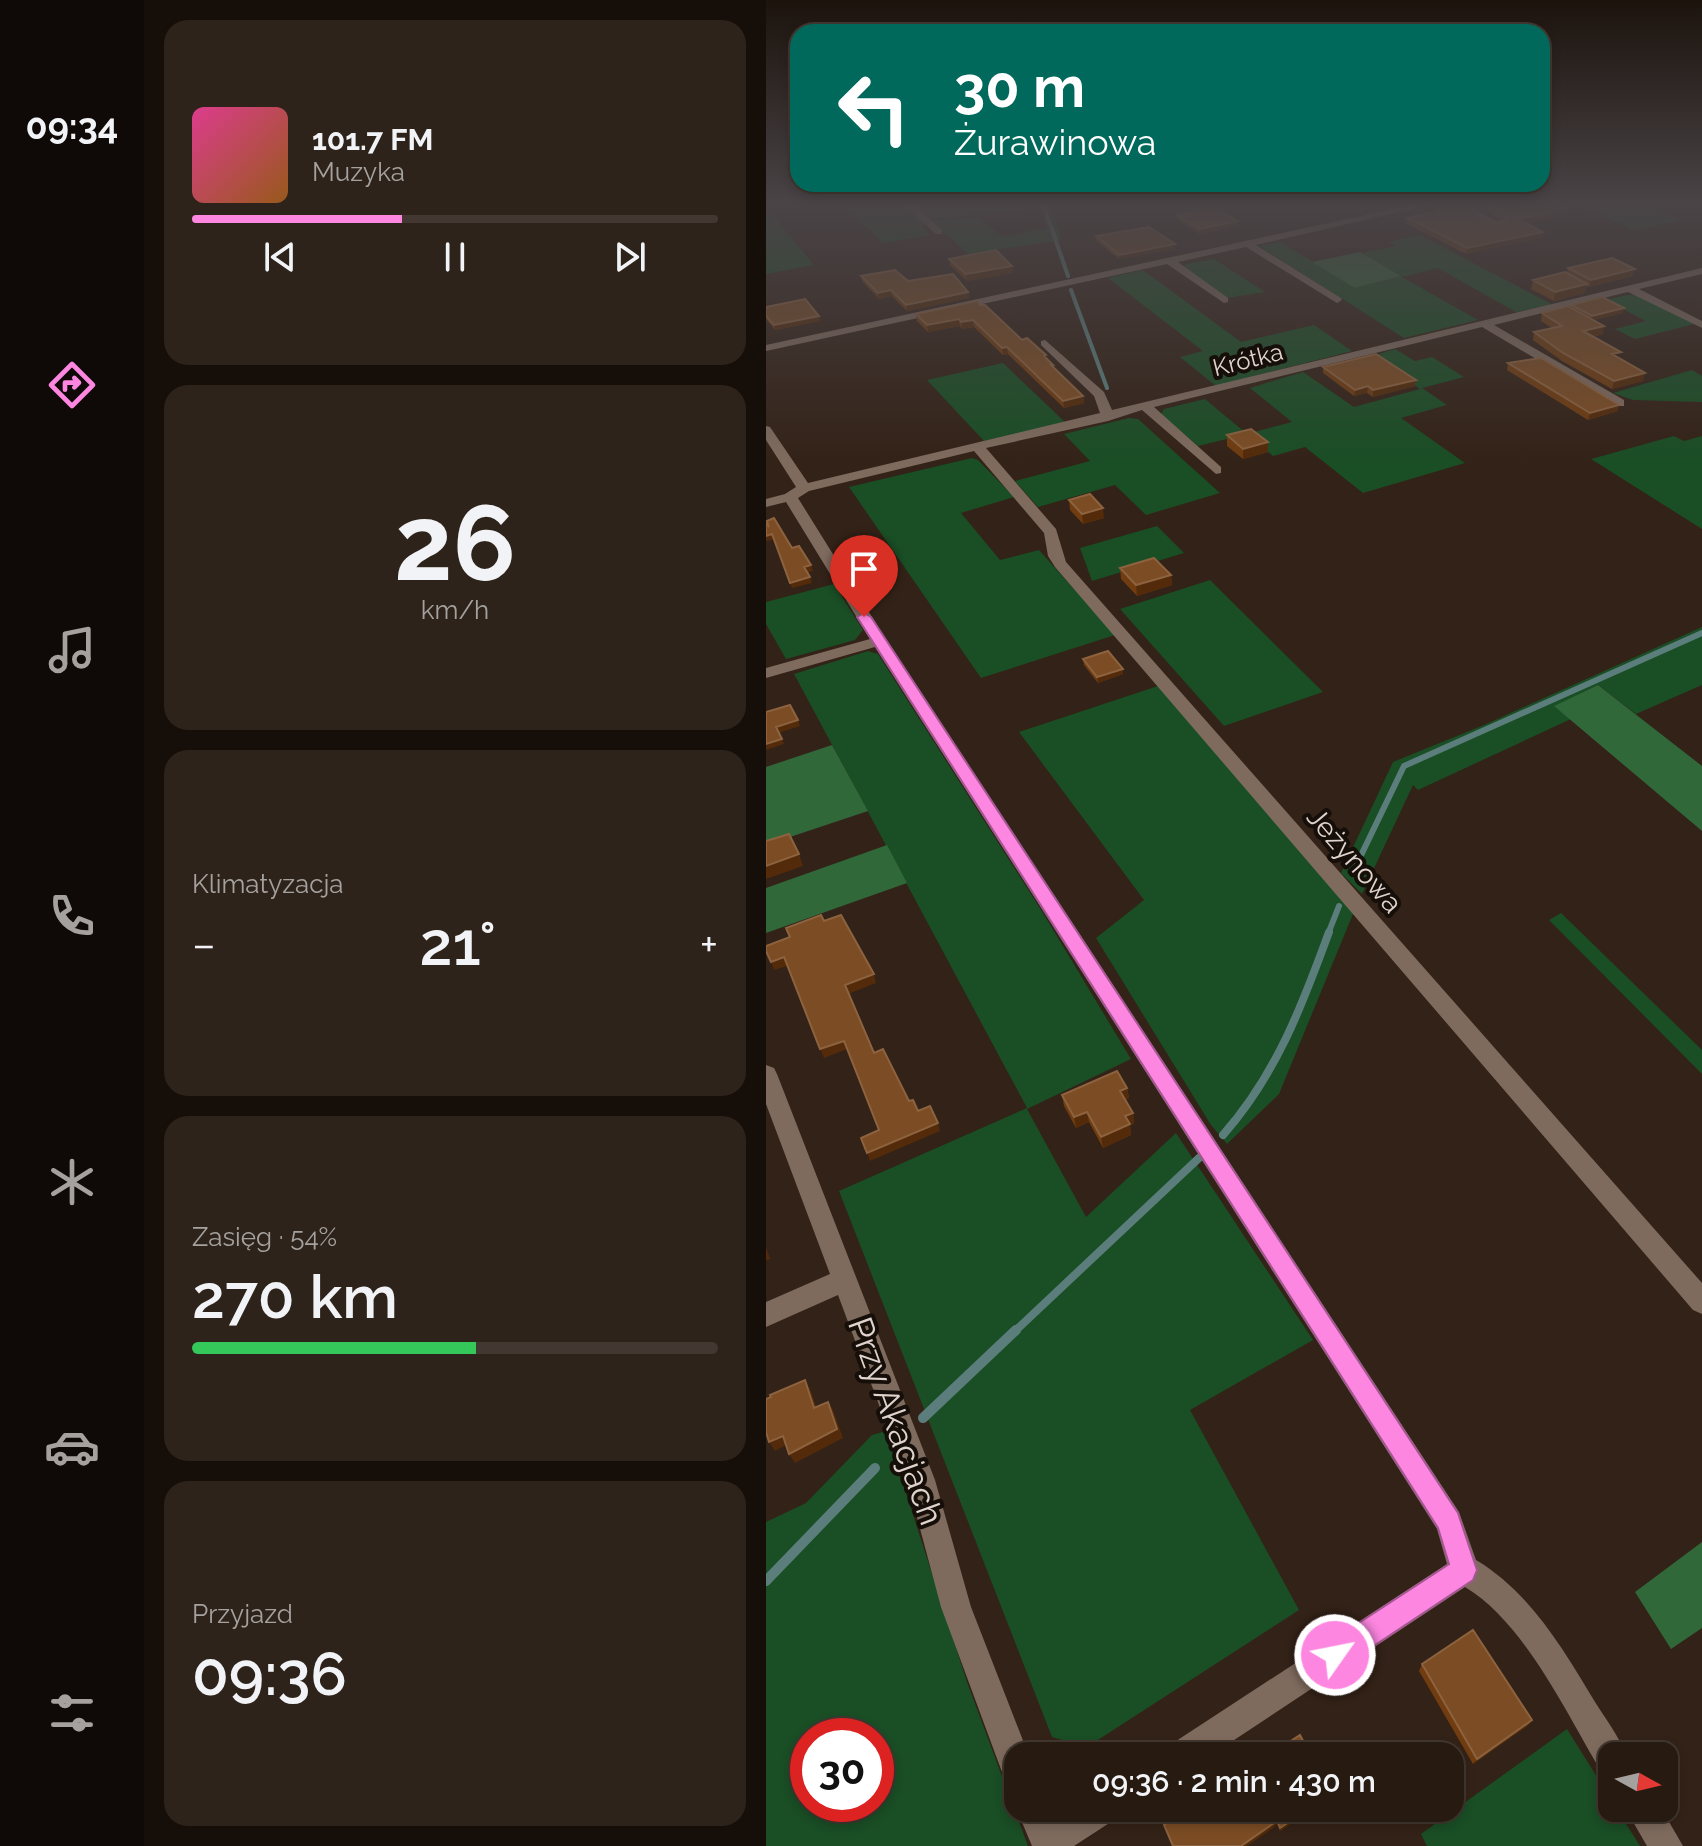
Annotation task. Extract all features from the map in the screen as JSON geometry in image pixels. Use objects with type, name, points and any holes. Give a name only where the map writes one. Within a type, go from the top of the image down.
[{"type":"street","points":[[766,348],[1039,289]]},
{"type":"street","points":[[1209,289],[1224,300]]},
{"type":"street","points":[[1320,289],[1337,300]]},
{"type":"street","name":"Krótka","points":[[766,503],[1629,289]]},
{"type":"street","points":[[1630,289],[1702,325]]},
{"type":"street","points":[[1486,325],[1620,403]]},
{"type":"street","points":[[1045,343],[1100,395],[1108,417]]},
{"type":"street","points":[[1146,407],[1216,470]]},
{"type":"street","points":[[766,430],[797,493],[879,641],[1424,1480],[1449,1522],[1464,1570]]},
{"type":"street","name":"Jeżynowa","points":[[979,448],[1051,532],[1055,556],[1060,564],[1702,1302]]},
{"type":"street","points":[[766,673],[879,641]]},
{"type":"street","name":"Przy Akacjach","points":[[766,1074],[921,1480],[956,1607],[1007,1742]]},
{"type":"street","points":[[766,1315],[845,1279]]},
{"type":"street","points":[[1202,1742],[1464,1570]]},
{"type":"street","points":[[1464,1570],[1475,1574],[1498,1592],[1539,1643],[1601,1742]]},
{"type":"street","points":[[1039,1822],[1048,1845],[1082,1822]]},
{"type":"street","points":[[1651,1822],[1666,1846]]},
{"type":"green space","points":[[1123,289],[1169,289],[1241,342],[1314,325],[1352,351],[1216,386],[1180,357],[1203,351]]},
{"type":"green space","points":[[1214,289],[1261,289],[1265,292],[1227,298]]},
{"type":"green space","points":[[1327,289],[1423,289],[1478,320],[1404,338]]},
{"type":"green space","points":[[1475,289],[1523,289],[1553,305],[1516,312]]},
{"type":"green space","points":[[1637,295],[1694,324],[1635,339],[1615,329],[1646,321],[1606,300]]},
{"type":"green space","points":[[1395,349],[1415,361],[1432,357],[1464,377],[1422,388],[1447,405],[1401,418],[1465,463],[1363,493],[1305,447],[1273,456],[1247,434],[1292,422],[1250,388],[1303,372],[1354,407],[1420,389],[1373,356]]},
{"type":"green space","points":[[1003,363],[1066,423],[984,441],[927,380]]},
{"type":"green space","points":[[1692,370],[1702,376],[1702,402],[1633,400],[1613,393]]},
{"type":"green space","points":[[1205,399],[1247,434],[1198,446],[1161,414],[1164,409]]},
{"type":"green space","points":[[1129,418],[1138,419],[1220,493],[1146,515],[1115,485],[1038,507],[1015,481],[1090,461],[1064,434]]},
{"type":"green space","points":[[1674,436],[1684,441],[1702,436],[1702,529],[1591,459]]},
{"type":"green space","points":[[972,458],[978,460],[1014,497],[961,513],[1000,560],[1039,550],[1115,635],[981,678],[849,487]]},
{"type":"green space","points":[[1157,526],[1184,553],[1092,581],[1080,548]]},
{"type":"green space","points":[[1210,580],[1323,692],[1224,726],[1120,609]]},
{"type":"green space","points":[[834,584],[863,630],[855,640],[786,659],[766,624],[766,602]]},
{"type":"green space","points":[[1702,627],[1702,685],[1636,714],[1598,685],[1555,706],[1571,719],[1418,790],[1413,785],[1362,894],[1341,873],[1393,762],[1484,725]]},
{"type":"green space","points":[[868,651],[878,654],[1043,913],[1131,1059],[1027,1109],[1086,1217],[1176,1133],[1313,1340],[1190,1410],[1299,1610],[1095,1742],[1070,1742],[1052,1737],[839,1191],[1027,1108],[794,674]]},
{"type":"green space","points":[[1598,685],[1702,766],[1702,831],[1554,706]]},
{"type":"green space","points":[[1158,686],[1355,909],[1279,1094],[1227,1144],[1211,1125],[1096,938],[1144,900],[1019,732]]},
{"type":"green space","points":[[832,745],[868,811],[766,845],[766,767]]},
{"type":"green space","points":[[887,845],[907,883],[766,933],[766,888]]},
{"type":"green space","points":[[1561,913],[1702,1050],[1702,1074],[1549,920]]},
{"type":"green space","points":[[886,1431],[967,1682],[1004,1781],[1004,1822],[1019,1822],[1028,1846],[766,1846],[766,1522],[806,1503],[872,1435]]},
{"type":"green space","points":[[1702,1542],[1702,1628],[1671,1649],[1635,1592]]},
{"type":"green space","points":[[1567,1729],[1598,1779],[1598,1822],[1625,1822],[1640,1846],[1427,1846],[1421,1834],[1438,1822],[1464,1822],[1464,1803]]},
{"type":"building","points":[[874,289],[966,289],[968,292],[906,305],[891,290],[878,293]]},
{"type":"building","points":[[1602,297],[1624,308],[1592,316],[1571,305]]},
{"type":"building","points":[[805,299],[819,316],[774,325],[766,316],[766,307]]},
{"type":"building","points":[[977,301],[1022,340],[1027,338],[1046,355],[1051,365],[1083,396],[1063,401],[1007,347],[1002,348],[973,320],[961,322],[959,319],[927,325],[916,314]]},
{"type":"building","points":[[1568,306],[1604,326],[1583,331],[1621,352],[1612,354],[1645,373],[1614,381],[1563,353],[1534,332],[1562,326],[1542,313]]},
{"type":"building","points":[[1376,354],[1416,380],[1373,390],[1368,386],[1355,390],[1323,367]]},
{"type":"building","points":[[1541,358],[1619,405],[1590,413],[1508,363]]},
{"type":"building","points":[[1251,429],[1268,442],[1243,449],[1227,435]]},
{"type":"building","points":[[1090,494],[1103,508],[1082,514],[1069,500]]},
{"type":"building","points":[[774,518],[792,548],[799,546],[811,565],[804,567],[810,577],[790,583],[772,534],[766,536],[766,522],[769,527],[767,521]]},
{"type":"building","points":[[1154,558],[1171,575],[1136,585],[1120,568]]},
{"type":"building","points":[[1108,651],[1123,669],[1097,677],[1083,659]]},
{"type":"building","points":[[790,705],[798,720],[776,727],[782,739],[766,744],[766,712]]},
{"type":"building","points":[[789,834],[799,854],[766,866],[766,841]]},
{"type":"building","points":[[821,915],[824,921],[841,915],[874,974],[845,985],[874,1053],[883,1049],[909,1101],[913,1100],[918,1111],[930,1106],[938,1123],[867,1153],[861,1138],[879,1130],[844,1041],[820,1049],[784,957],[771,962],[766,951],[766,946],[790,937],[786,928]]},
{"type":"building","points":[[1117,1071],[1127,1088],[1120,1091],[1133,1113],[1125,1116],[1130,1124],[1101,1137],[1087,1112],[1074,1117],[1062,1095]]},
{"type":"building","points":[[805,1380],[814,1408],[828,1402],[837,1429],[789,1454],[783,1436],[769,1442],[766,1399]]},
{"type":"building","points":[[1473,1630],[1532,1720],[1477,1759],[1422,1664]]},
{"type":"building","points":[[1300,1735],[1304,1742],[1289,1742]]},
{"type":"building","points":[[1169,1822],[1276,1822],[1241,1846],[1173,1846],[1164,1825]]},
{"type":"waterway","points":[[1071,290],[1107,388]]},
{"type":"waterway","points":[[1353,872],[1404,766],[1702,633]]},
{"type":"waterway","points":[[1328,934],[1339,906]]},
{"type":"waterway","points":[[1223,1135],[1273,1064],[1298,1013],[1329,932]]},
{"type":"waterway","points":[[1014,1332],[1199,1158]]},
{"type":"waterway","points":[[923,1418],[1016,1330]]},
{"type":"waterway","points":[[766,1581],[875,1468]]},
{"type":"route","points":[[864,617],[1449,1522],[1464,1570],[1335,1655]]}]
